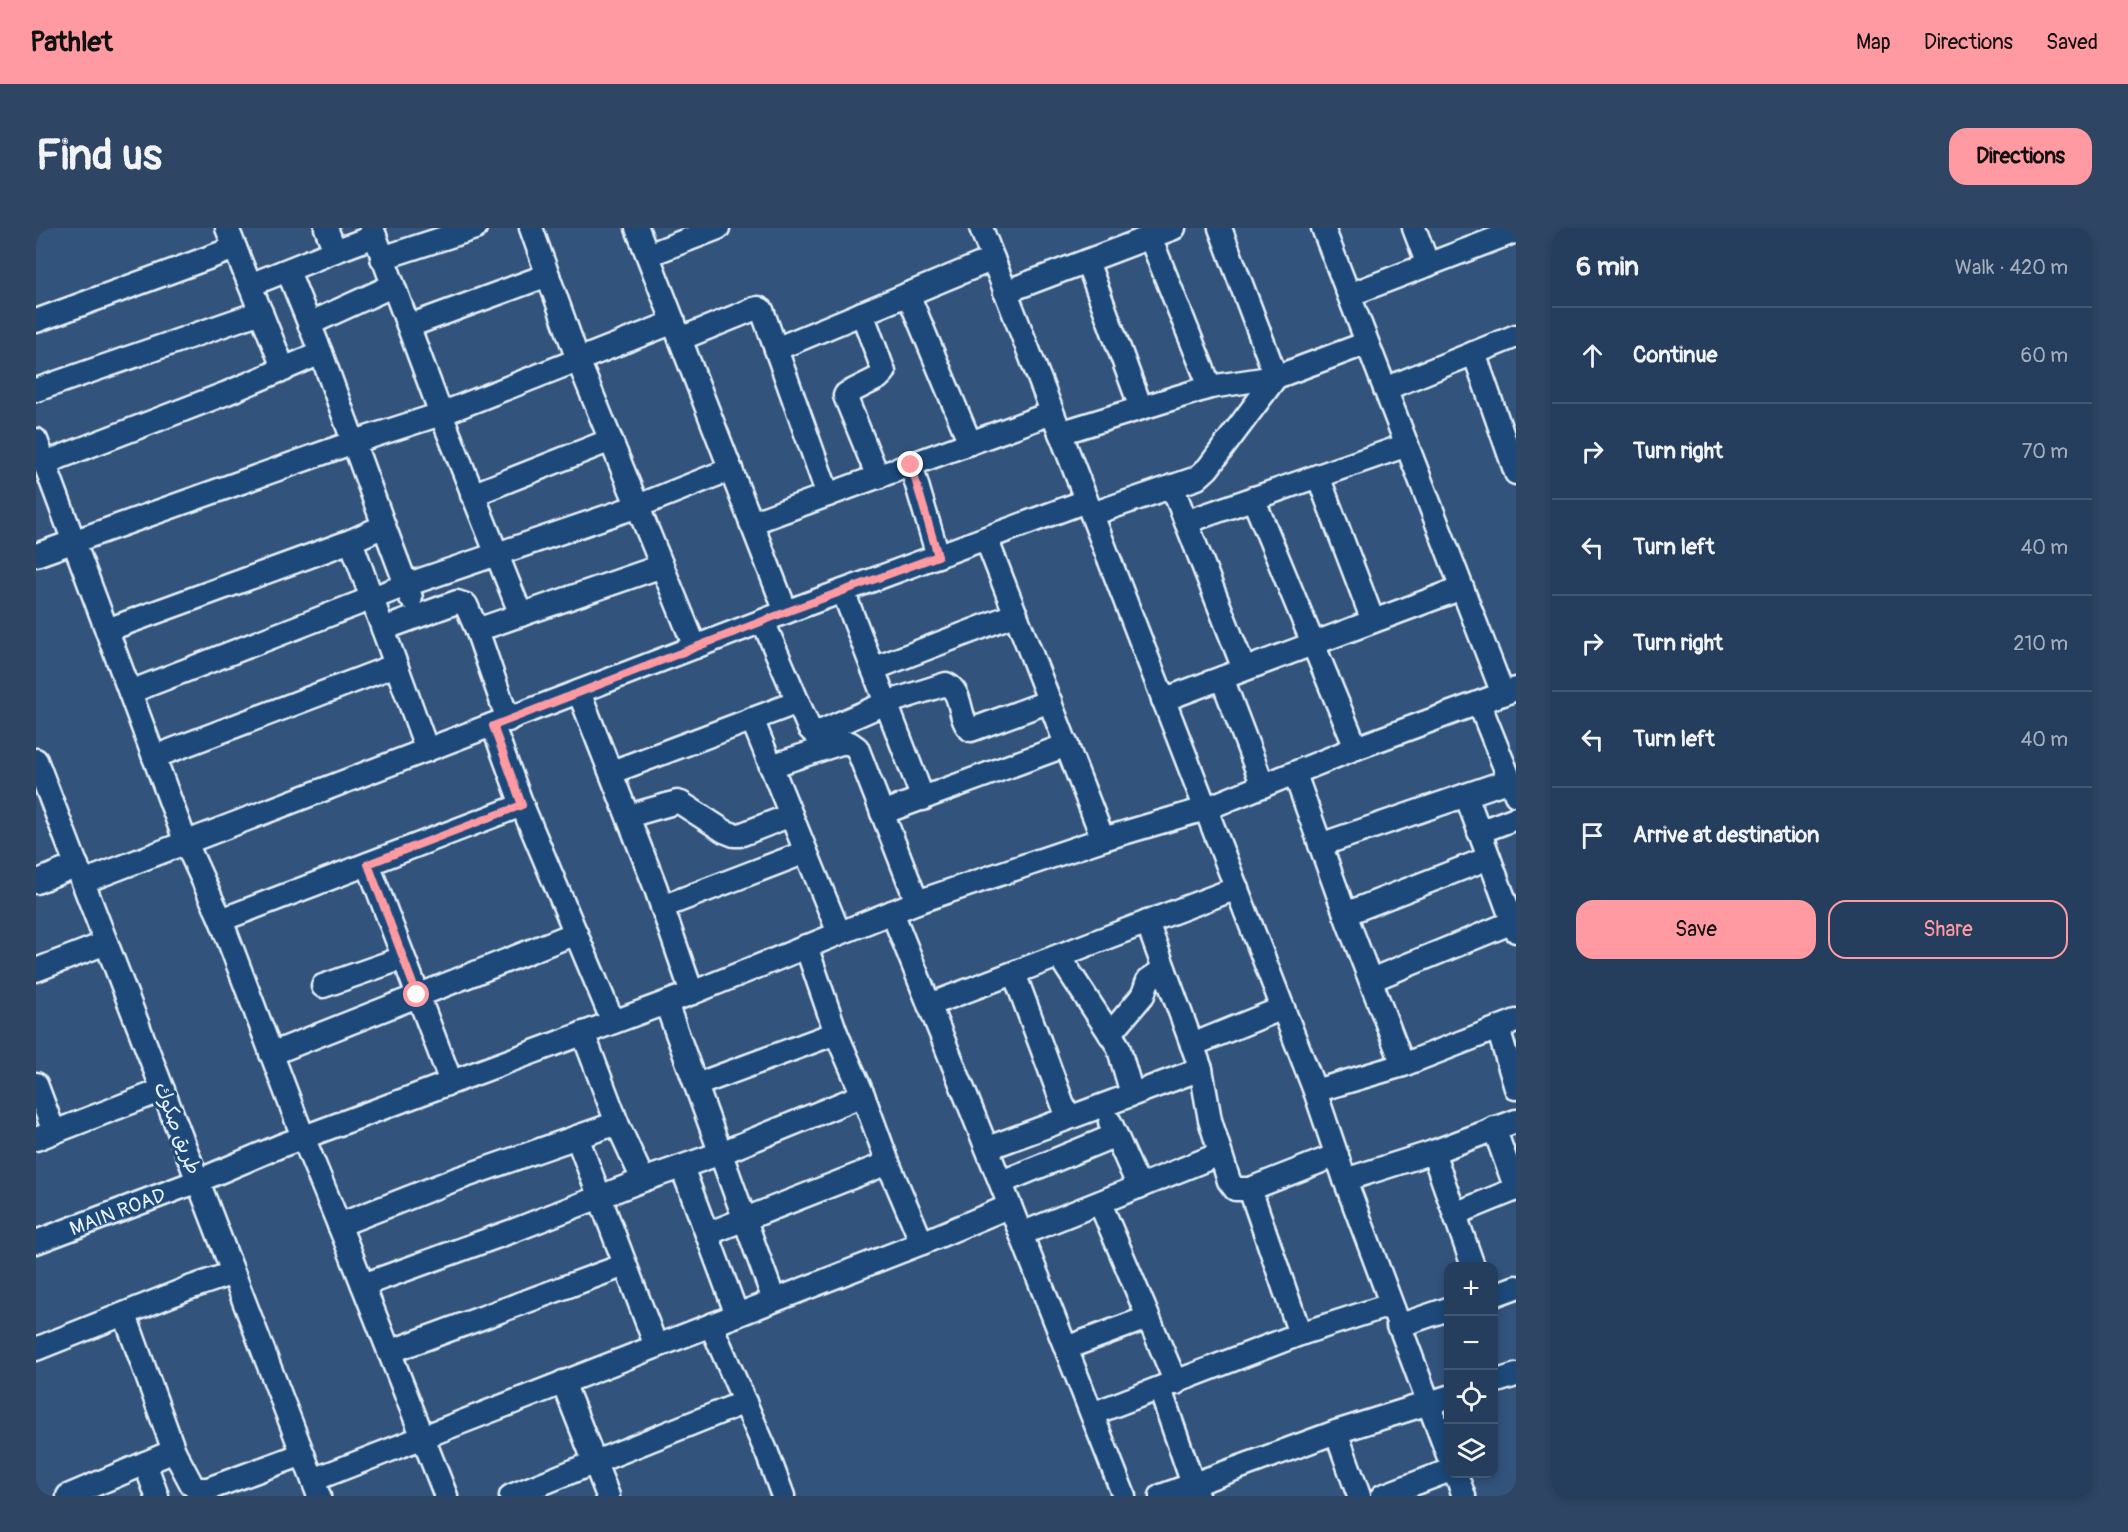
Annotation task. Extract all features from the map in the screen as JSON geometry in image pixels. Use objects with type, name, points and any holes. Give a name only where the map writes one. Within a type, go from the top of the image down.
[{"type":"street","points":[[326,228],[335,251]]},
{"type":"street","points":[[382,258],[475,228]]},
{"type":"street","points":[[531,228],[578,360],[695,647]]},
{"type":"street","points":[[637,228],[786,612]]},
{"type":"street","points":[[648,255],[718,228]]},
{"type":"street","points":[[981,228],[1315,1091],[1394,1315],[1438,1400],[1444,1430]]},
{"type":"street","points":[[1005,292],[1174,228]]},
{"type":"street","points":[[1220,228],[1276,377]]},
{"type":"street","points":[[1323,228],[1462,588],[1510,692]]},
{"type":"street","points":[[1414,228],[1428,265]]},
{"type":"street","points":[[1349,295],[1428,265],[1490,234],[1516,231]]},
{"type":"street","points":[[250,285],[335,251],[374,232],[392,286],[472,495],[521,615]]},
{"type":"street","points":[[1150,237],[1210,387]]},
{"type":"street","points":[[36,321],[231,238],[284,370]]},
{"type":"street","points":[[776,349],[993,259]]},
{"type":"street","points":[[1087,261],[1141,408]]},
{"type":"street","points":[[288,271],[321,353],[417,616]]},
{"type":"street","points":[[409,326],[548,275]]},
{"type":"street","points":[[309,324],[392,286]]},
{"type":"street","points":[[908,294],[970,443]]},
{"type":"street","points":[[36,555],[354,442],[441,414],[578,360],[758,308],[762,310],[828,495]]},
{"type":"street","points":[[36,390],[261,312]]},
{"type":"street","points":[[862,313],[884,372],[878,378],[845,396],[878,477]]},
{"type":"street","points":[[1385,389],[1516,336]]},
{"type":"street","points":[[752,523],[970,443],[1056,423],[1141,408],[1210,387],[1276,377],[1367,343]]},
{"type":"street","points":[[45,463],[284,370],[321,353]]},
{"type":"street","points":[[1474,353],[1509,433],[1516,473]]},
{"type":"street","points":[[36,882],[80,873],[186,843],[786,612],[986,538],[1197,478],[1276,377]]},
{"type":"street","points":[[36,440],[186,843],[221,920],[303,1137],[446,1496]]},
{"type":"street","points":[[472,495],[611,440]]},
{"type":"street","points":[[1186,522],[1407,445]]},
{"type":"street","points":[[911,465],[938,556]]},
{"type":"street","points":[[130,692],[406,585],[638,506],[731,469]]},
{"type":"street","points":[[1318,476],[1373,621]]},
{"type":"street","points":[[1172,486],[1244,669]]},
{"type":"street","points":[[1253,498],[1356,748]]},
{"type":"street","points":[[107,630],[351,541],[384,526]]},
{"type":"street","points":[[986,538],[1103,839]]},
{"type":"street","points":[[351,541],[427,750]]},
{"type":"street","points":[[477,630],[662,566]]},
{"type":"street","points":[[1163,700],[1462,588]]},
{"type":"street","points":[[843,591],[923,799]]},
{"type":"street","points":[[383,629],[457,602],[466,605],[477,630],[522,805],[613,1022]]},
{"type":"street","points":[[873,669],[1016,614]]},
{"type":"street","points":[[764,621],[812,732],[836,735],[856,748],[917,902]]},
{"type":"street","points":[[154,756],[396,665]]},
{"type":"street","points":[[1222,678],[1263,786]]},
{"type":"street","points":[[771,766],[836,735],[886,703],[946,684],[954,690],[967,726],[971,730],[1050,701]]},
{"type":"street","points":[[579,692],[612,772],[692,993]]},
{"type":"street","name":"MAIN ROAD","points":[[36,1242],[198,1181],[303,1137],[692,993],[917,902],[1103,839],[1205,808],[1356,748],[1510,692]]},
{"type":"street","points":[[612,772],[798,702]]},
{"type":"street","points":[[1320,844],[1466,795],[1513,787],[1479,703]]},
{"type":"street","points":[[752,719],[839,933]]},
{"type":"street","points":[[882,813],[1067,744]]},
{"type":"street","name":"طريق صكوك","points":[[36,760],[316,1488]]},
{"type":"street","points":[[1295,774],[1345,914],[1403,1065]]},
{"type":"street","points":[[1371,980],[1514,926],[1466,795]]},
{"type":"street","points":[[628,816],[677,802],[724,831],[740,835],[791,815]]},
{"type":"street","points":[[221,920],[522,805]]},
{"type":"street","points":[[1479,832],[1516,818]]},
{"type":"street","points":[[662,907],[806,852]]},
{"type":"street","points":[[1345,914],[1489,858]]},
{"type":"street","points":[[368,864],[451,1083]]},
{"type":"street","points":[[929,1005],[1236,888]]},
{"type":"street","points":[[892,912],[1002,1182],[1124,1496]]},
{"type":"street","points":[[1147,922],[1201,1070],[1210,1120],[1229,1181],[1235,1189],[1250,1189],[1336,1155]]},
{"type":"street","points":[[272,1054],[576,933]]},
{"type":"street","points":[[36,970],[106,943]]},
{"type":"street","points":[[806,946],[836,1033],[922,1243]]},
{"type":"street","points":[[1059,956],[1118,1046],[1132,1094]]},
{"type":"street","points":[[323,986],[404,958]]},
{"type":"street","points":[[1110,1034],[1143,995],[1148,980],[1164,969]]},
{"type":"street","points":[[1014,973],[1068,1118]]},
{"type":"street","points":[[666,1003],[774,1300]]},
{"type":"street","points":[[1192,1045],[1283,1008]]},
{"type":"street","points":[[1315,1091],[1403,1065],[1507,1025],[1516,1088]]},
{"type":"street","points":[[583,1033],[617,1123],[643,1180]]},
{"type":"street","points":[[696,1085],[836,1033]]},
{"type":"street","points":[[988,1148],[1201,1070]]},
{"type":"street","points":[[36,1084],[45,1136],[163,1090]]},
{"type":"street","points":[[363,1286],[515,1230],[599,1196],[721,1153],[863,1095]]},
{"type":"street","points":[[1102,1107],[1139,1187]]},
{"type":"street","points":[[1345,1180],[1433,1152],[1516,1121]]},
{"type":"street","points":[[339,1225],[454,1180],[617,1123]]},
{"type":"street","points":[[1455,1214],[1516,1189],[1494,1128]]},
{"type":"street","points":[[1002,1182],[1116,1135]]},
{"type":"street","points":[[577,1137],[656,1346]]},
{"type":"street","points":[[1433,1152],[1472,1262]]},
{"type":"street","points":[[1022,1234],[1220,1154]]},
{"type":"street","points":[[707,1233],[888,1163]]},
{"type":"street","points":[[682,1167],[737,1315]]},
{"type":"street","points":[[1250,1189],[1300,1334]]},
{"type":"street","points":[[1101,1203],[1148,1318],[1196,1490]]},
{"type":"street","points":[[316,1488],[423,1437],[922,1243],[1010,1206]]},
{"type":"street","points":[[390,1352],[625,1265]]},
{"type":"street","points":[[36,1349],[189,1288],[233,1273]]},
{"type":"street","points":[[1498,1294],[1516,1287]]},
{"type":"street","points":[[1092,1414],[1300,1334],[1394,1315],[1444,1310]]},
{"type":"street","points":[[125,1315],[174,1451],[197,1490],[208,1489],[303,1454]]},
{"type":"street","points":[[1066,1348],[1148,1318]]},
{"type":"street","points":[[711,1325],[783,1496]]},
{"type":"street","points":[[1498,1381],[1516,1375]]},
{"type":"street","points":[[563,1382],[608,1496]]},
{"type":"street","points":[[1161,1496],[1196,1490],[1336,1432],[1438,1400]]},
{"type":"street","points":[[511,1496],[745,1402]]},
{"type":"street","points":[[1336,1432],[1359,1496]]},
{"type":"street","points":[[72,1495],[174,1451]]},
{"type":"street","points":[[145,1464],[157,1496]]},
{"type":"street","points":[[1382,1496],[1444,1473]]},
{"type":"street","points":[[1458,1478],[1464,1496]]},
{"type":"route","points":[[417,995],[368,864],[522,805],[493,726],[786,612],[938,556],[911,465]]}]
